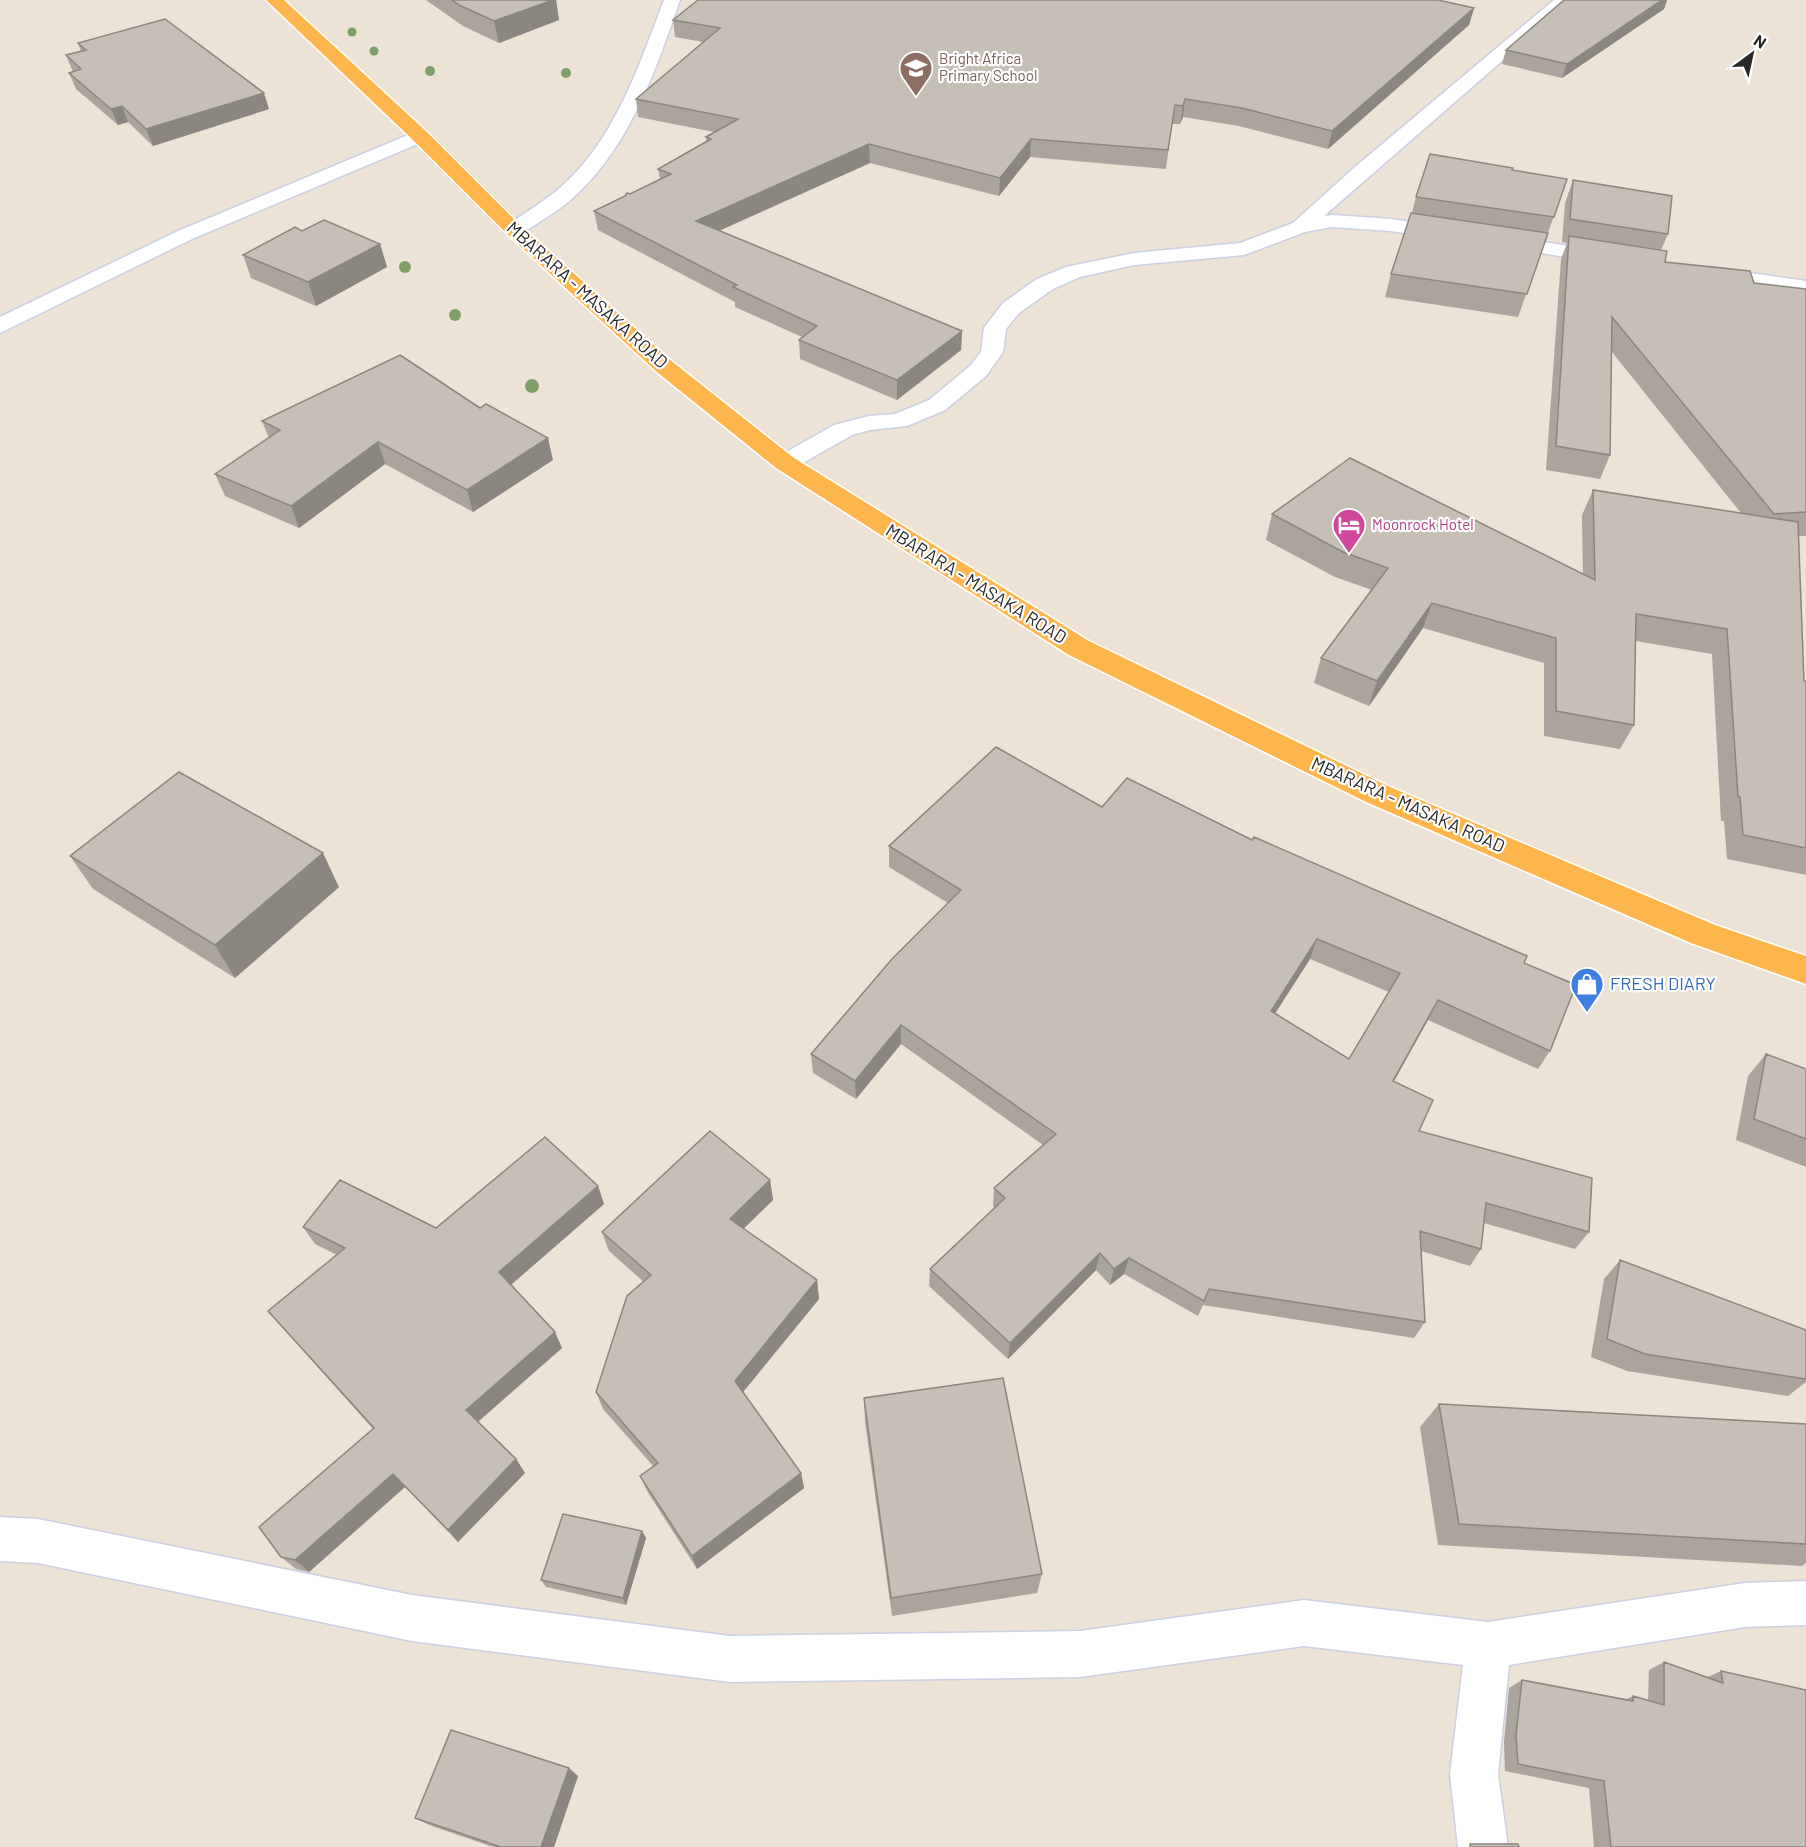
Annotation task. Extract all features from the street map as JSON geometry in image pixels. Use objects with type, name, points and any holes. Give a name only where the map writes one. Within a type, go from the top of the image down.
[{"type":"highway","name":"MBARARA - MASAKA ROAD","points":[[274,0],[420,136],[514,230],[666,368],[785,463],[1079,648],[1377,794],[1703,934],[1806,970]]},
{"type":"street","points":[[514,230],[571,189],[604,149],[640,85],[672,0]]},
{"type":"street","points":[[1300,227],[1362,171],[1564,0]]},
{"type":"street","points":[[0,326],[185,235],[420,136]]},
{"type":"street","points":[[785,463],[843,430],[869,423],[898,421],[920,414],[937,405],[978,371],[992,352],[995,328],[1011,309],[1045,284],[1074,272],[1134,259],[1244,249],[1300,227],[1332,221],[1391,225],[1629,261]]},
{"type":"street","points":[[1688,270],[1806,288]]},
{"type":"street","points":[[0,1539],[38,1541],[412,1618],[730,1659],[1080,1654],[1304,1623],[1488,1645],[1745,1605],[1806,1603]]},
{"type":"street","points":[[1483,1847],[1474,1774],[1488,1645]]},
{"type":"building","points":[[452,0],[553,0],[494,21]]},
{"type":"building","points":[[698,0],[1438,0],[1474,8],[1332,131],[1242,108],[1185,99],[1183,106],[1175,105],[1168,150],[1031,139],[1000,178],[869,144],[696,221],[962,331],[897,380],[799,340],[817,326],[733,287],[737,285],[594,211],[627,193],[630,194],[671,174],[658,169],[711,139],[706,137],[738,119],[636,99],[720,28],[673,20]]},
{"type":"building","points":[[1564,0],[1662,0],[1567,64],[1506,50]]},
{"type":"building","points":[[165,19],[264,93],[146,129],[122,106],[111,109],[69,73],[81,69],[66,55],[86,50],[78,43]]},
{"type":"building","points":[[1430,154],[1567,179],[1554,217],[1416,197]]},
{"type":"building","points":[[1573,180],[1672,196],[1668,234],[1570,219]]},
{"type":"building","points":[[1411,213],[1548,233],[1527,294],[1391,274]]},
{"type":"building","points":[[324,220],[380,244],[308,282],[243,255],[295,227],[302,231]]},
{"type":"building","points":[[1569,236],[1667,251],[1665,262],[1750,271],[1754,283],[1806,289],[1806,512],[1774,514],[1612,317],[1610,455],[1556,446]]},
{"type":"building","points":[[400,355],[480,408],[486,404],[548,438],[467,490],[378,442],[291,506],[215,474],[280,430],[262,421]]},
{"type":"building","points":[[1350,458],[1595,580],[1593,490],[1798,522],[1804,681],[1806,681],[1806,848],[1743,835],[1740,797],[1738,796],[1727,629],[1636,614],[1634,725],[1556,711],[1556,638],[1432,603],[1377,681],[1321,658],[1388,568],[1343,552],[1272,514]]},
{"type":"building","points":[[996,747],[1102,807],[1127,778],[1252,840],[1254,837],[1527,956],[1524,963],[1576,985],[1550,1051],[1438,1000],[1393,1081],[1433,1100],[1419,1131],[1592,1178],[1589,1232],[1486,1203],[1481,1249],[1420,1231],[1425,1322],[1209,1289],[1204,1301],[1129,1258],[1114,1269],[1100,1253],[1010,1343],[930,1269],[1005,1198],[994,1188],[1056,1134],[901,1025],[855,1081],[811,1054],[892,959],[961,890],[889,846]],"holes":[[[1317,939],[1400,973],[1349,1059],[1271,1011]]]},
{"type":"building","points":[[179,772],[323,853],[215,945],[70,856]]},
{"type":"building","points":[[1766,1054],[1806,1069],[1806,1139],[1754,1119]]},
{"type":"building","points":[[710,1131],[770,1180],[730,1219],[817,1280],[735,1381],[801,1473],[692,1556],[640,1476],[658,1463],[596,1392],[627,1296],[651,1275],[602,1232]]},
{"type":"building","points":[[545,1137],[598,1186],[499,1272],[555,1332],[466,1410],[516,1459],[448,1530],[393,1474],[295,1560],[281,1557],[259,1527],[374,1428],[268,1311],[345,1248],[303,1227],[340,1180],[436,1228]]},
{"type":"building","points":[[1620,1260],[1806,1330],[1806,1379],[1645,1354],[1607,1339]]},
{"type":"building","points":[[1003,1378],[1042,1574],[891,1598],[864,1398]]},
{"type":"building","points":[[1439,1404],[1806,1424],[1806,1544],[1459,1524]]},
{"type":"building","points":[[563,1514],[642,1531],[623,1598],[541,1580]]},
{"type":"building","points":[[1664,1662],[1723,1683],[1721,1671],[1806,1690],[1806,1847],[1611,1847],[1604,1781],[1518,1764],[1516,1735],[1522,1680],[1633,1701],[1633,1696],[1664,1705]]},
{"type":"building","points":[[451,1730],[569,1768],[541,1847],[501,1847],[415,1818]]},
{"type":"building","points":[[1470,1844],[1518,1844],[1519,1847],[1470,1847]]},
{"type":"place","name":"Bright Africa Primary School","points":[[916,97]]},
{"type":"place","name":"Moonrock Hotel","points":[[1349,554]]},
{"type":"place","name":"FRESH DIARY","points":[[1587,1013]]}]
